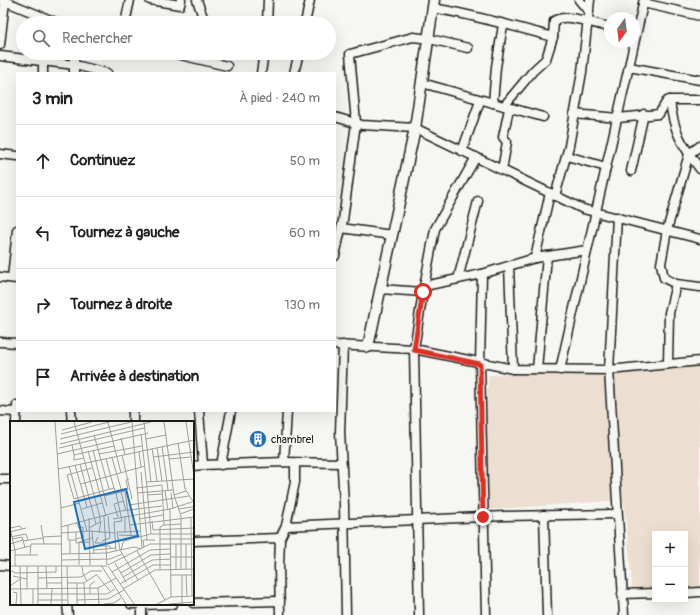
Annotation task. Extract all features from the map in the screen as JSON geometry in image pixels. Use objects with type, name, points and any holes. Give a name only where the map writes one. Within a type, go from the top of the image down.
[{"type":"street","points":[[127,16],[130,0]]},
{"type":"street","points":[[150,0],[180,5],[181,0]]},
{"type":"street","points":[[197,0],[203,16]]},
{"type":"street","points":[[267,16],[268,0]]},
{"type":"street","points":[[307,16],[310,0]]},
{"type":"street","points":[[579,0],[589,12]]},
{"type":"street","points":[[535,258],[553,194],[567,156],[582,72],[590,0]]},
{"type":"street","points":[[0,45],[3,1],[40,16]]},
{"type":"street","points":[[640,13],[643,2],[700,16]]},
{"type":"street","points":[[368,347],[415,128],[430,39],[433,4],[480,16],[503,25],[553,36]]},
{"type":"street","points":[[502,170],[507,142],[503,136],[507,108],[533,71],[546,59],[553,36],[554,21],[558,18],[579,19],[588,23],[604,26]]},
{"type":"street","points":[[493,103],[496,67],[503,25]]},
{"type":"street","points":[[336,251],[341,228],[356,123],[350,54],[413,37],[430,39],[468,48]]},
{"type":"street","points":[[560,370],[618,118],[632,48]]},
{"type":"street","points":[[0,56],[16,58]]},
{"type":"street","points":[[34,60],[74,69],[99,72]]},
{"type":"street","points":[[212,60],[227,66]]},
{"type":"street","points":[[261,72],[263,60]]},
{"type":"street","points":[[294,72],[297,60]]},
{"type":"street","points":[[43,61],[43,72]]},
{"type":"street","points":[[629,67],[700,80]]},
{"type":"street","points":[[422,83],[543,118]]},
{"type":"street","points":[[670,100],[672,120],[683,146],[700,169]]},
{"type":"street","points":[[574,114],[618,118],[644,114],[659,114],[667,101],[700,100]]},
{"type":"street","points":[[462,151],[480,101]]},
{"type":"street","points":[[631,171],[644,114]]},
{"type":"street","points":[[336,117],[356,123],[415,128],[583,209],[700,239]]},
{"type":"street","points":[[700,146],[689,154],[667,230],[661,264],[664,278],[676,284],[700,287]]},
{"type":"street","points":[[0,154],[16,156]]},
{"type":"street","points":[[567,156],[606,167]]},
{"type":"street","points":[[418,615],[414,350],[435,229],[476,157]]},
{"type":"street","points":[[458,279],[478,201]]},
{"type":"street","points":[[618,217],[609,370],[624,615]]},
{"type":"street","points":[[341,228],[392,235]]},
{"type":"street","points":[[423,292],[429,285],[482,274],[535,258],[587,250]]},
{"type":"street","points":[[0,277],[15,278],[16,254]]},
{"type":"street","points":[[537,369],[547,256]]},
{"type":"street","points":[[509,266],[513,369]]},
{"type":"street","points":[[482,274],[480,364],[486,615]]},
{"type":"street","points":[[668,364],[669,313],[676,284]]},
{"type":"street","points":[[380,290],[423,292]]},
{"type":"street","points":[[0,342],[16,343]]},
{"type":"street","points":[[346,615],[340,432],[339,345],[414,350],[480,364],[513,369],[609,370],[700,361]]},
{"type":"street","points":[[0,411],[16,409]]},
{"type":"street","points":[[199,412],[203,465]]},
{"type":"street","points":[[221,465],[231,412]]},
{"type":"street","points":[[284,462],[287,412]]},
{"type":"street","points":[[194,466],[284,462],[341,463]]},
{"type":"street","points":[[280,615],[280,538],[286,526],[295,482],[295,463]]},
{"type":"street","points":[[286,526],[483,517],[617,514]]},
{"type":"street","points":[[544,516],[547,615]]},
{"type":"street","points":[[194,541],[280,538]]},
{"type":"street","points":[[0,565],[10,566]]},
{"type":"street","points":[[688,593],[700,592]]},
{"type":"street","points":[[622,594],[652,593]]},
{"type":"street","points":[[194,603],[280,601]]},
{"type":"street","points":[[67,605],[68,615]]},
{"type":"shaded area","points":[[700,366],[700,596],[688,596],[688,531],[652,531],[652,595],[633,595],[624,500],[485,510],[488,375]]},
{"type":"place","name":"chambrel","points":[[258,439]]},
{"type":"route","points":[[423,292],[414,350],[480,364],[483,517]]}]
